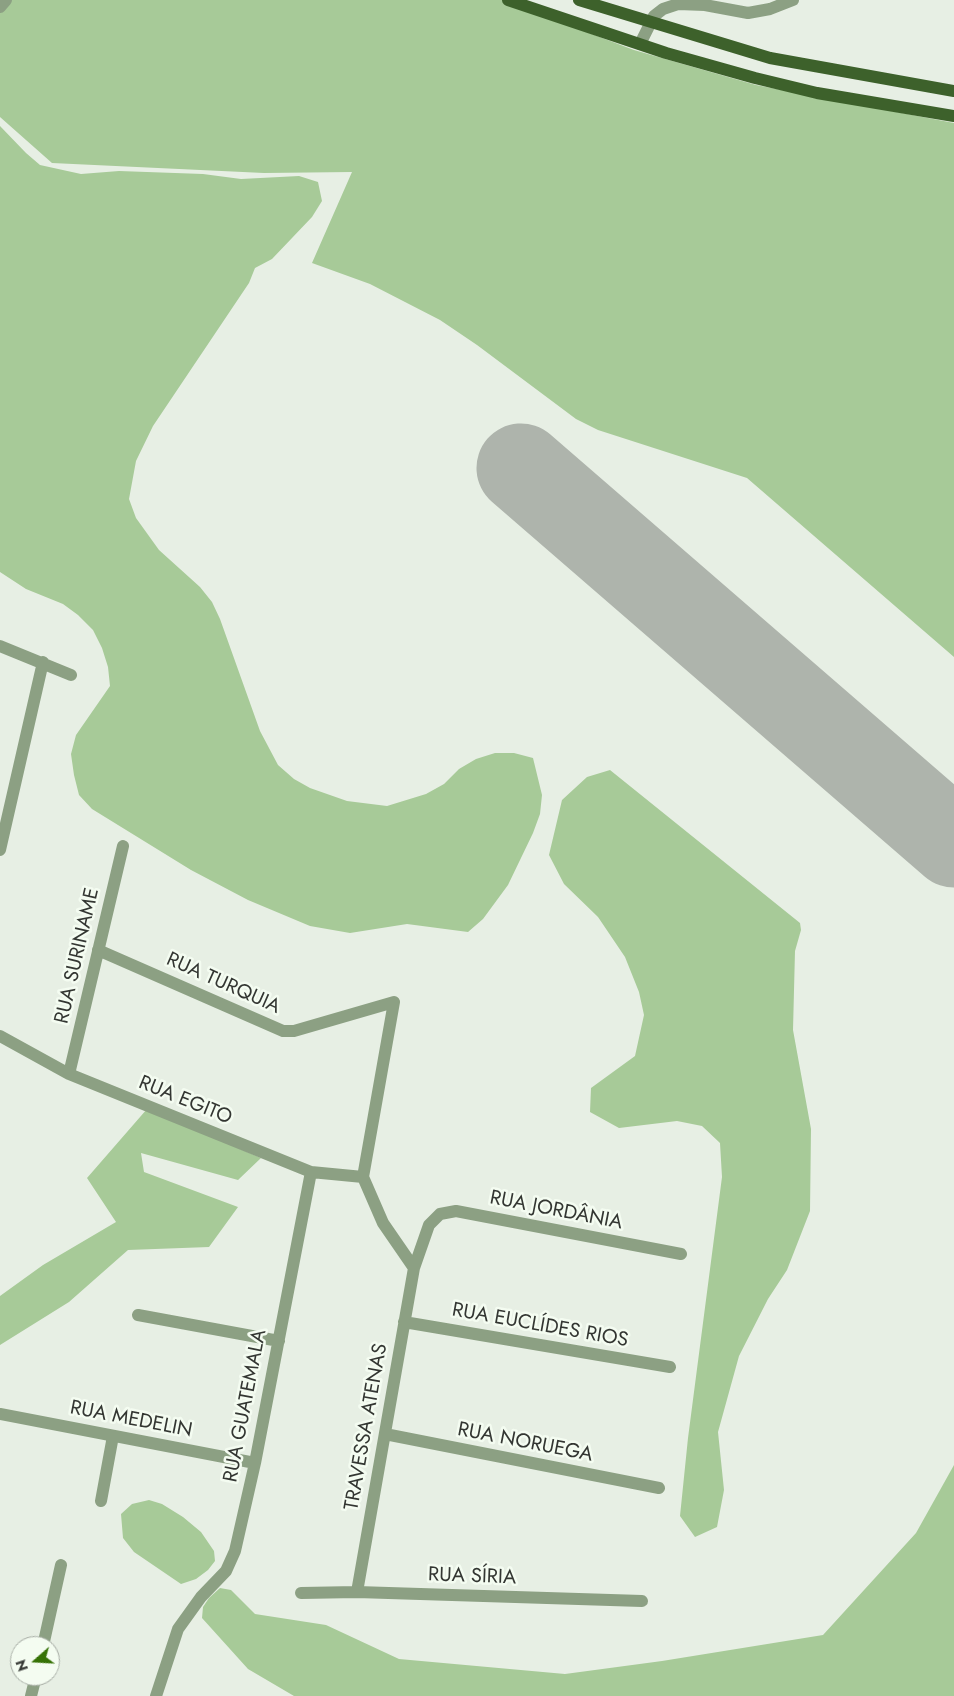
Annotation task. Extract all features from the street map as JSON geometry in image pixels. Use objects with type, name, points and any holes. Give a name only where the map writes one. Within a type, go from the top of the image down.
[{"type":"main road","points":[[508,0],[640,44],[710,65],[817,93],[954,116]]},
{"type":"main road","points":[[579,0],[770,58],[954,91]]},
{"type":"street","points":[[0,7],[6,0]]},
{"type":"street","points":[[640,44],[650,22],[663,9],[678,4],[748,13],[770,9],[793,0]]},
{"type":"street","points":[[0,646],[71,675]]},
{"type":"street","points":[[0,850],[43,662]]},
{"type":"street","name":"RUA SURINAME","points":[[69,1074],[123,846]]},
{"type":"street","name":"RUA TURQUIA","points":[[98,950],[283,1031],[294,1031],[394,1002],[363,1177]]},
{"type":"street","name":"RUA EGITO","points":[[0,1037],[69,1074],[311,1172],[363,1177]]},
{"type":"street","name":"RUA GUATEMALA","points":[[156,1696],[178,1630],[201,1597],[226,1571],[232,1558],[255,1463],[311,1172]]},
{"type":"street","points":[[363,1177],[383,1223],[414,1268]]},
{"type":"street","name":"RUA JORDÂNIA","points":[[428,1225],[440,1214],[456,1211],[681,1254]]},
{"type":"street","name":"TRAVESSA ATENAS","points":[[357,1592],[414,1268],[428,1225]]},
{"type":"street","points":[[138,1315],[279,1341]]},
{"type":"street","name":"RUA EUCLÍDES RIOS","points":[[404,1322],[670,1367]]},
{"type":"street","name":"RUA MEDELIN","points":[[0,1414],[255,1463]]},
{"type":"street","name":"RUA NORUEGA","points":[[385,1434],[659,1488]]},
{"type":"street","points":[[101,1501],[113,1436]]},
{"type":"street","points":[[45,1636],[62,1565]]},
{"type":"street","name":"RUA SÍRIA","points":[[301,1594],[357,1592],[642,1601]]},
{"type":"green space","points":[[0,0],[502,0],[634,50],[756,85],[954,123],[954,657],[747,478],[598,430],[576,419],[477,345],[440,320],[370,284],[312,263],[352,172],[264,173],[52,163],[0,117]]},
{"type":"green space","points":[[0,126],[40,165],[81,174],[119,171],[203,174],[241,179],[299,176],[318,182],[322,201],[312,217],[272,259],[255,268],[249,283],[153,426],[136,461],[129,499],[136,518],[159,550],[200,587],[212,602],[220,619],[260,731],[278,765],[294,779],[310,788],[347,801],[387,806],[426,794],[444,784],[459,769],[476,759],[495,753],[514,753],[533,758],[542,795],[540,814],[533,833],[508,885],[483,919],[468,932],[407,924],[350,933],[310,926],[248,900],[191,870],[92,809],[79,795],[71,754],[76,735],[110,686],[108,667],[102,648],[93,630],[78,615],[63,604],[26,589],[0,572]]},
{"type":"green space","points":[[610,770],[800,923],[801,930],[795,951],[793,1030],[811,1129],[810,1211],[787,1270],[768,1299],[739,1356],[718,1432],[724,1490],[717,1527],[695,1537],[680,1516],[688,1438],[722,1177],[720,1143],[702,1126],[677,1121],[619,1128],[590,1112],[591,1088],[635,1056],[644,1015],[639,992],[625,957],[598,917],[564,884],[549,855],[562,800],[587,777]]},
{"type":"green space","points":[[147,1109],[261,1158],[238,1180],[141,1153],[144,1172],[238,1207],[209,1247],[128,1250],[69,1302],[0,1345],[0,1296],[43,1265],[116,1222],[87,1178]]},
{"type":"green space","points":[[954,1465],[954,1696],[294,1696],[248,1669],[202,1618],[203,1607],[209,1598],[220,1588],[231,1590],[255,1614],[326,1625],[399,1659],[565,1674],[662,1661],[823,1635],[916,1533]]},
{"type":"green space","points":[[149,1500],[162,1504],[183,1517],[201,1532],[214,1551],[215,1561],[208,1570],[196,1579],[181,1584],[134,1552],[123,1538],[121,1514],[132,1504]]},
{"type":"runway","points":[[521,468],[954,843]]}]
